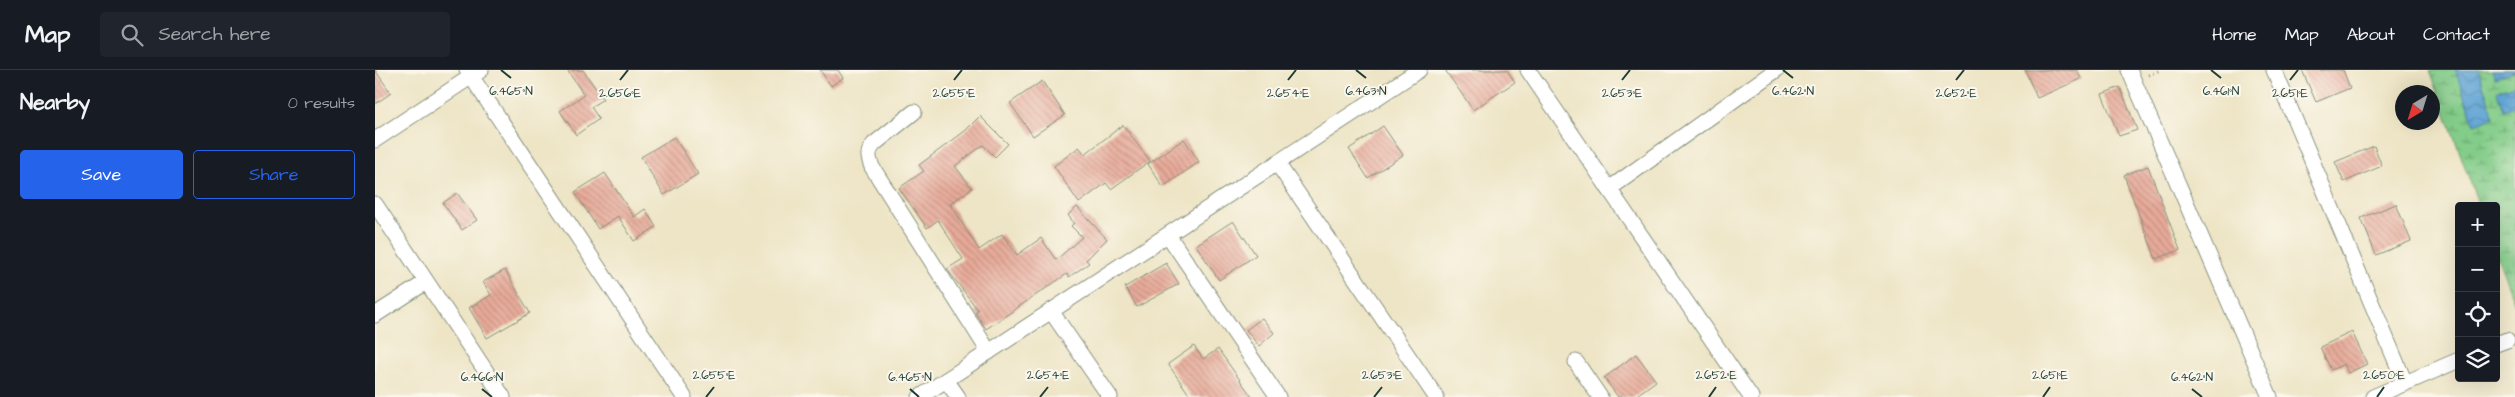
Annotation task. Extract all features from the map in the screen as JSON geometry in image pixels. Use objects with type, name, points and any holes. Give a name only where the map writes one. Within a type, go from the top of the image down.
[{"type":"street","points":[[920,397],[1419,70]]},
{"type":"street","points":[[1528,70],[1751,397]]},
{"type":"street","points":[[1609,189],[1776,70]]},
{"type":"street","points":[[2129,70],[2270,397]]},
{"type":"street","points":[[2274,70],[2405,383]]},
{"type":"street","points":[[375,140],[473,72],[684,397]]},
{"type":"street","points":[[914,112],[874,144],[869,150],[868,156],[872,167],[989,352]]},
{"type":"street","points":[[1277,163],[1437,397]]},
{"type":"street","points":[[375,204],[503,397]]},
{"type":"street","points":[[1168,235],[1278,397]]},
{"type":"street","points":[[375,315],[426,282]]},
{"type":"street","points":[[1051,311],[1111,397]]},
{"type":"street","points":[[1576,362],[1599,397]]},
{"type":"street","points":[[2373,397],[2455,362]]},
{"type":"street","points":[[946,380],[958,397]]},
{"type":"green space","points":[[2430,70],[2515,70],[2515,305],[2500,264],[2500,202],[2478,202],[2440,98],[2440,85],[2435,85]]},
{"type":"water","points":[[2455,70],[2478,70],[2494,117],[2474,124]]},
{"type":"water","points":[[2492,70],[2515,70],[2515,72],[2495,78]]},
{"type":"water","points":[[2515,85],[2515,106],[2504,110],[2497,91]]},
{"type":"building","points":[[375,70],[391,93],[375,104]]},
{"type":"building","points":[[567,70],[583,70],[603,99],[591,107],[599,119],[576,135],[560,111],[584,95]]},
{"type":"building","points":[[820,70],[838,70],[843,78],[831,86]]},
{"type":"building","points":[[1445,70],[1507,70],[1515,82],[1473,110]]},
{"type":"building","points":[[2025,70],[2077,70],[2081,79],[2037,98]]},
{"type":"building","points":[[2302,70],[2343,70],[2350,88],[2316,102]]},
{"type":"building","points":[[1042,81],[1065,115],[1033,136],[1010,103]]},
{"type":"building","points":[[2120,87],[2137,130],[2119,136],[2102,94]]},
{"type":"building","points":[[980,116],[1008,144],[995,157],[983,145],[955,166],[972,188],[950,204],[979,250],[1002,234],[1017,255],[1041,238],[1056,260],[1082,237],[1071,226],[1074,223],[1068,215],[1077,207],[1107,239],[1086,260],[1089,263],[1069,277],[1067,274],[986,329],[975,312],[978,310],[947,269],[963,259],[938,220],[927,228],[899,188],[924,171],[919,165],[965,131]]},
{"type":"building","points":[[1123,125],[1150,161],[1111,189],[1106,183],[1079,203],[1054,166],[1079,147],[1085,154]]},
{"type":"building","points":[[1383,126],[1403,155],[1368,178],[1349,149]]},
{"type":"building","points":[[674,137],[698,174],[664,195],[641,157]]},
{"type":"building","points":[[1184,139],[1199,162],[1163,187],[1148,164]]},
{"type":"building","points":[[2374,146],[2382,166],[2344,182],[2335,162]]},
{"type":"building","points":[[2148,166],[2180,250],[2156,259],[2124,175]]},
{"type":"building","points":[[605,173],[634,217],[645,209],[656,227],[634,241],[618,216],[598,229],[575,192]]},
{"type":"building","points":[[457,193],[477,220],[462,230],[443,203]]},
{"type":"building","points":[[2396,204],[2411,241],[2376,255],[2361,218]]},
{"type":"building","points":[[1233,221],[1256,255],[1219,280],[1196,245]]},
{"type":"building","points":[[1166,263],[1179,284],[1137,307],[1125,287]]},
{"type":"building","points":[[505,270],[530,313],[487,338],[469,308],[491,295],[483,282]]},
{"type":"building","points":[[1262,318],[1274,333],[1259,346],[1246,330]]},
{"type":"building","points":[[2352,332],[2367,364],[2348,373],[2344,364],[2331,370],[2320,347]]},
{"type":"building","points":[[1194,346],[1203,359],[1218,349],[1252,397],[1191,397],[1168,364]]},
{"type":"building","points":[[1636,354],[1656,381],[1634,397],[1618,397],[1604,378]]}]
